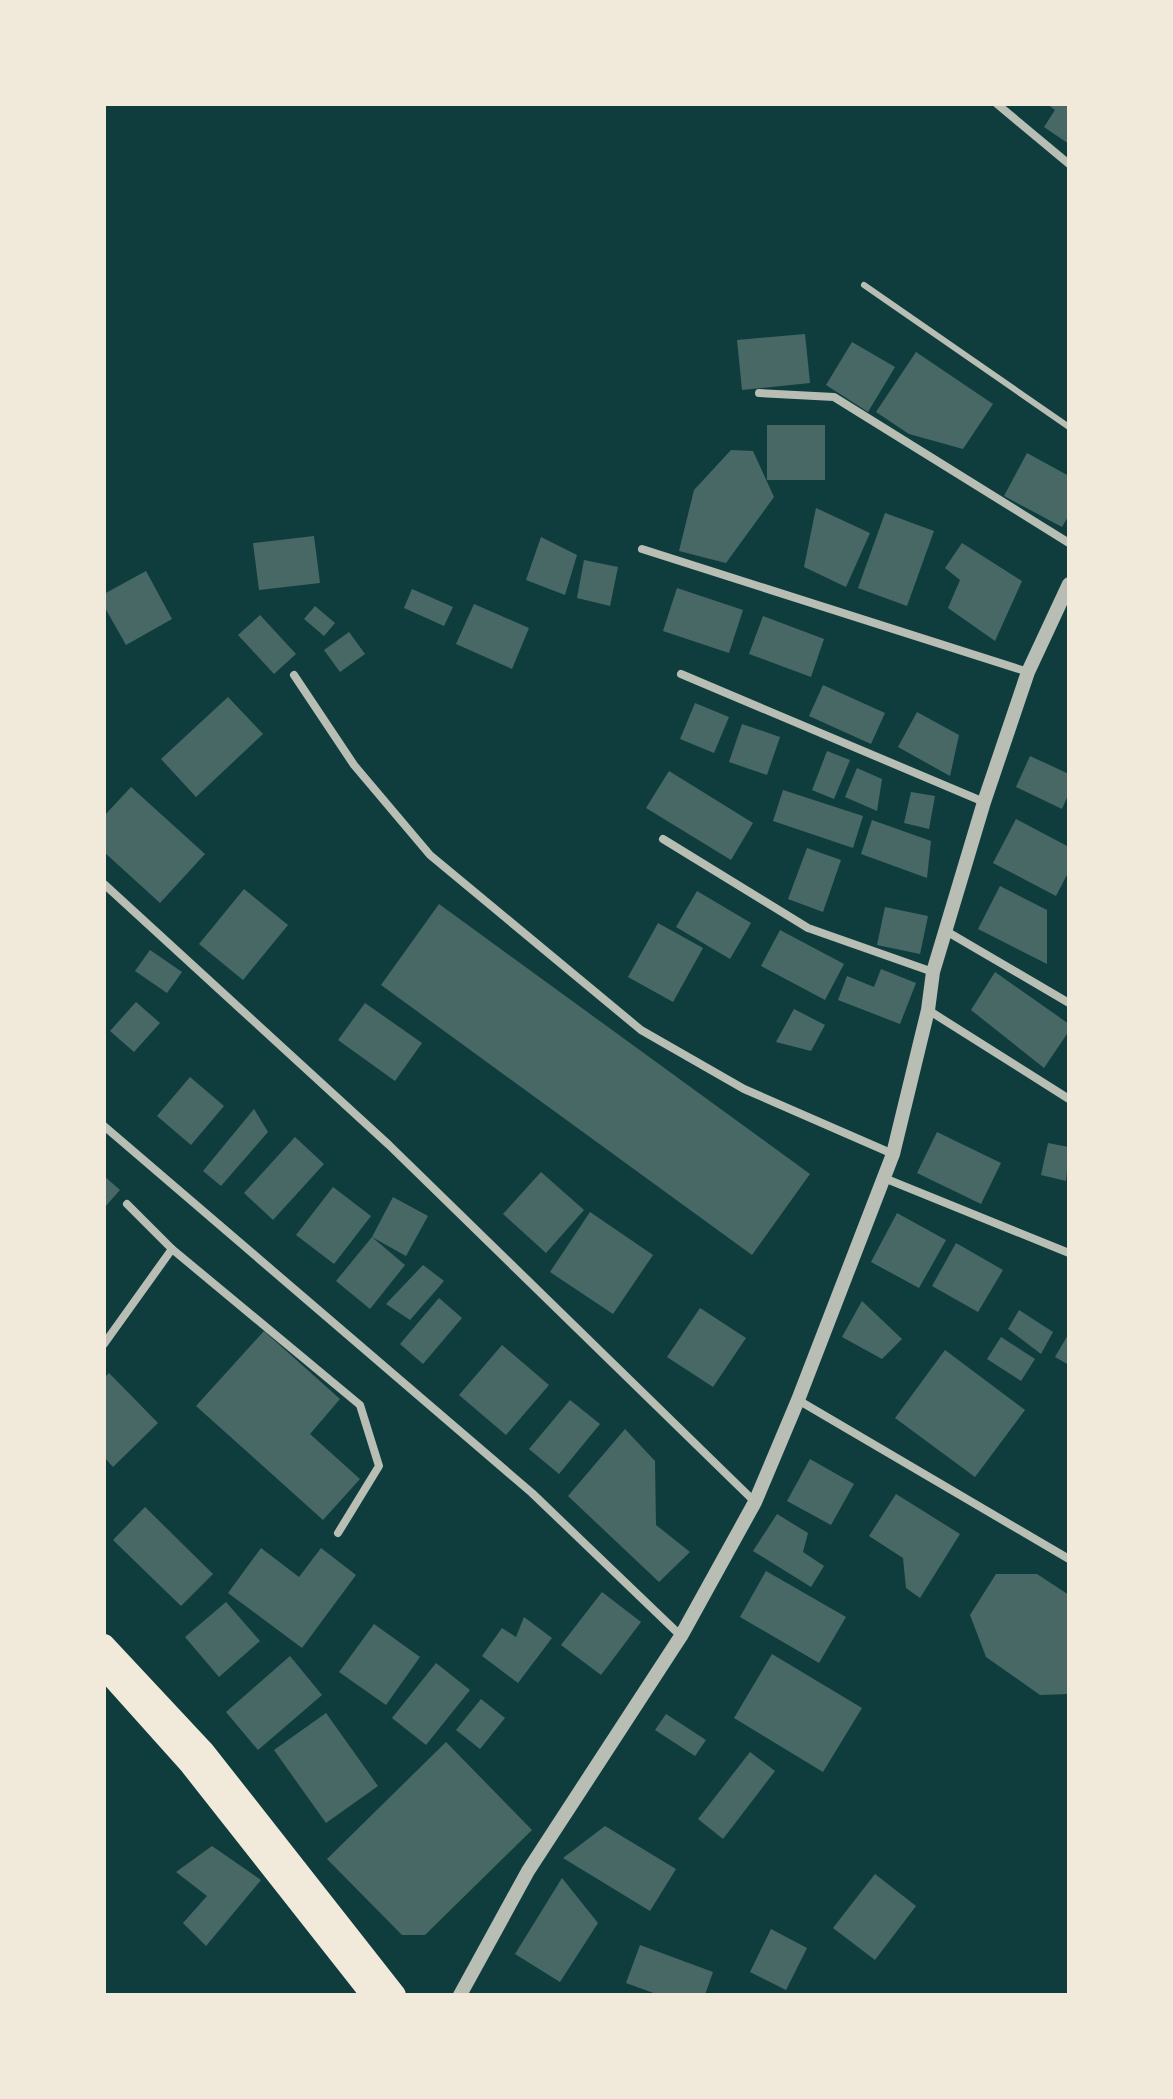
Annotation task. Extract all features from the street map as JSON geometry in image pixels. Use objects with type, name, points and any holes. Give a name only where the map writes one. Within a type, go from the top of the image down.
[{"type":"highway","points":[[104,1645],[204,1752],[395,1995]]},
{"type":"highway","points":[[104,1668],[190,1764],[372,1995]]},
{"type":"street","points":[[997,104],[1069,164]]},
{"type":"street","points":[[759,393],[834,397],[1069,543]]},
{"type":"street","points":[[642,549],[1028,672]]},
{"type":"street","points":[[460,1995],[528,1871],[681,1636],[755,1502],[893,1154],[928,1010],[933,972],[984,802],[1028,672],[1067,591]]},
{"type":"street","points":[[681,674],[984,802]]},
{"type":"street","points":[[294,675],[354,765],[430,855],[641,1030],[744,1089],[893,1154]]},
{"type":"street","points":[[663,839],[808,928],[933,972]]},
{"type":"street","points":[[104,884],[389,1145],[755,1502]]},
{"type":"street","points":[[946,931],[1069,1003]]},
{"type":"street","points":[[928,1010],[1069,1099]]},
{"type":"street","points":[[104,1126],[532,1493],[681,1636]]},
{"type":"street","points":[[884,1178],[1069,1253]]},
{"type":"street","points":[[127,1204],[172,1249],[360,1405],[379,1466],[338,1533]]},
{"type":"street","points":[[104,1344],[172,1249]]},
{"type":"street","points":[[798,1400],[1069,1559]]},
{"type":"lane","points":[[864,285],[1069,427]]},
{"type":"building","points":[[1047,104],[1069,104],[1069,144],[1044,127],[1055,110]]},
{"type":"building","points":[[805,334],[810,383],[742,390],[737,340]]},
{"type":"building","points":[[852,342],[895,367],[868,412],[826,385]]},
{"type":"building","points":[[916,352],[993,404],[963,449],[909,434],[876,412]]},
{"type":"building","points":[[767,425],[825,425],[825,480],[767,480]]},
{"type":"building","points":[[731,450],[753,451],[774,497],[726,563],[679,551],[694,490]]},
{"type":"building","points":[[1027,453],[1069,476],[1069,515],[1062,527],[1004,496]]},
{"type":"building","points":[[816,508],[870,533],[846,587],[804,567]]},
{"type":"building","points":[[885,513],[934,531],[907,606],[858,588]]},
{"type":"building","points":[[314,536],[320,583],[259,590],[253,543]]},
{"type":"building","points":[[541,537],[577,555],[565,595],[526,580]]},
{"type":"building","points":[[962,543],[1022,581],[995,641],[948,608],[960,580],[945,568]]},
{"type":"building","points":[[584,560],[618,567],[610,606],[577,598]]},
{"type":"building","points":[[146,571],[172,619],[126,645],[104,606],[104,594]]},
{"type":"building","points":[[677,588],[743,610],[729,653],[663,631]]},
{"type":"building","points":[[412,589],[453,607],[444,626],[404,608]]},
{"type":"building","points":[[474,604],[529,628],[512,669],[456,644]]},
{"type":"building","points":[[315,606],[335,623],[324,636],[304,619]]},
{"type":"building","points":[[260,615],[296,654],[274,674],[238,635]]},
{"type":"building","points":[[763,616],[824,639],[811,677],[749,654]]},
{"type":"building","points":[[349,632],[365,654],[340,672],[324,650]]},
{"type":"building","points":[[823,685],[885,713],[871,744],[809,716]]},
{"type":"building","points":[[228,697],[263,734],[196,797],[161,759]]},
{"type":"building","points":[[695,703],[729,717],[714,753],[680,739]]},
{"type":"building","points":[[917,712],[959,735],[950,776],[898,747]]},
{"type":"building","points":[[742,724],[780,737],[767,775],[729,762]]},
{"type":"building","points":[[827,751],[850,760],[834,799],[812,790]]},
{"type":"building","points":[[1030,756],[1069,774],[1069,793],[1062,809],[1016,787]]},
{"type":"building","points":[[857,768],[882,779],[877,811],[845,797]]},
{"type":"building","points":[[669,771],[753,823],[731,860],[646,808]]},
{"type":"building","points":[[131,787],[205,854],[160,903],[104,852],[104,816]]},
{"type":"building","points":[[783,790],[863,816],[853,848],[773,821]]},
{"type":"building","points":[[911,792],[935,796],[929,829],[904,823]]},
{"type":"building","points":[[1016,819],[1069,847],[1069,871],[1056,896],[993,863]]},
{"type":"building","points":[[872,820],[931,841],[927,878],[861,854]]},
{"type":"building","points":[[807,848],[841,860],[823,912],[788,899]]},
{"type":"building","points":[[1000,886],[1047,910],[1047,964],[978,929]]},
{"type":"building","points":[[244,889],[288,925],[243,980],[199,944]]},
{"type":"building","points":[[697,891],[751,923],[730,959],[676,927]]},
{"type":"building","points":[[439,904],[810,1174],[752,1255],[381,985]]},
{"type":"building","points":[[885,907],[928,916],[920,954],[877,945]]},
{"type":"building","points":[[658,923],[703,948],[673,1002],[628,977]]},
{"type":"building","points":[[780,930],[844,964],[825,1000],[761,966]]},
{"type":"building","points":[[150,950],[182,972],[167,993],[135,971]]},
{"type":"building","points":[[881,969],[916,983],[900,1024],[838,1000],[847,976],[874,987]]},
{"type":"building","points":[[995,972],[1069,1024],[1069,1031],[1044,1068],[971,1010]]},
{"type":"building","points":[[136,1002],[160,1023],[134,1052],[110,1031]]},
{"type":"building","points":[[365,1003],[422,1043],[395,1081],[338,1040]]},
{"type":"building","points":[[794,1009],[825,1025],[811,1051],[776,1042]]},
{"type":"building","points":[[190,1077],[224,1106],[191,1145],[157,1116]]},
{"type":"building","points":[[254,1109],[268,1132],[221,1186],[203,1171]]},
{"type":"building","points":[[937,1132],[1001,1163],[981,1204],[917,1173]]},
{"type":"building","points":[[295,1137],[324,1164],[273,1220],[244,1193]]},
{"type":"building","points":[[1048,1143],[1069,1147],[1066,1181],[1041,1175]]},
{"type":"building","points":[[541,1172],[584,1210],[546,1253],[503,1214]]},
{"type":"building","points":[[104,1176],[120,1190],[104,1208]]},
{"type":"building","points":[[333,1187],[371,1216],[334,1264],[296,1235]]},
{"type":"building","points":[[393,1197],[428,1216],[406,1256],[372,1237]]},
{"type":"building","points":[[590,1212],[653,1255],[613,1314],[550,1272]]},
{"type":"building","points":[[897,1213],[946,1240],[919,1288],[871,1262]]},
{"type":"building","points":[[372,1237],[405,1265],[370,1309],[336,1281]]},
{"type":"building","points":[[956,1243],[1003,1270],[978,1312],[932,1286]]},
{"type":"building","points":[[423,1265],[444,1281],[410,1320],[386,1304]]},
{"type":"building","points":[[439,1298],[462,1318],[423,1364],[400,1344]]},
{"type":"building","points":[[862,1301],[902,1339],[882,1359],[842,1337]]},
{"type":"building","points":[[700,1308],[746,1338],[713,1387],[667,1357]]},
{"type":"building","points":[[1019,1310],[1053,1332],[1041,1354],[1008,1329]]},
{"type":"building","points":[[264,1331],[340,1399],[310,1434],[360,1479],[323,1520],[196,1406]]},
{"type":"building","points":[[1069,1333],[1069,1365],[1055,1357]]},
{"type":"building","points":[[1001,1337],[1035,1359],[1021,1381],[987,1359]]},
{"type":"building","points":[[502,1345],[549,1385],[506,1435],[459,1395]]},
{"type":"building","points":[[945,1350],[1025,1410],[975,1477],[895,1418]]},
{"type":"building","points":[[109,1373],[158,1423],[113,1467],[104,1457],[104,1378]]},
{"type":"building","points":[[570,1400],[600,1424],[559,1474],[529,1449]]},
{"type":"building","points":[[625,1429],[655,1461],[656,1525],[690,1552],[659,1582],[568,1496]]},
{"type":"building","points":[[810,1459],[854,1484],[831,1525],[787,1501]]},
{"type":"building","points":[[896,1494],[960,1534],[920,1598],[906,1588],[903,1558],[869,1536]]},
{"type":"building","points":[[145,1507],[213,1574],[181,1606],[113,1540]]},
{"type":"building","points":[[777,1514],[808,1533],[803,1552],[824,1566],[811,1587],[753,1551]]},
{"type":"building","points":[[261,1548],[299,1577],[321,1548],[356,1575],[302,1648],[228,1593]]},
{"type":"building","points":[[766,1571],[846,1617],[819,1663],[740,1617]]},
{"type":"building","points":[[996,1574],[1037,1574],[1069,1595],[1069,1694],[1040,1695],[986,1657],[970,1615]]},
{"type":"building","points":[[602,1592],[641,1622],[601,1675],[561,1645]]},
{"type":"building","points":[[226,1602],[260,1641],[219,1677],[185,1637]]},
{"type":"building","points":[[524,1617],[552,1638],[518,1683],[482,1656],[502,1628],[516,1637]]},
{"type":"building","points":[[374,1624],[420,1657],[386,1705],[339,1672]]},
{"type":"building","points":[[772,1654],[862,1708],[823,1772],[734,1718]]},
{"type":"building","points":[[290,1656],[322,1695],[258,1750],[226,1712]]},
{"type":"building","points":[[436,1663],[470,1690],[426,1745],[392,1718]]},
{"type":"building","points":[[481,1699],[505,1718],[480,1749],[456,1730]]},
{"type":"building","points":[[326,1713],[378,1786],[326,1823],[274,1750]]},
{"type":"building","points":[[666,1714],[706,1740],[695,1756],[655,1730]]},
{"type":"building","points":[[446,1742],[532,1830],[425,1935],[402,1935],[327,1859]]},
{"type":"building","points":[[750,1752],[775,1771],[723,1839],[698,1819]]},
{"type":"building","points":[[605,1826],[676,1869],[650,1911],[563,1858]]},
{"type":"building","points":[[212,1846],[261,1880],[206,1946],[183,1923],[207,1896],[176,1872]]},
{"type":"building","points":[[875,1874],[916,1906],[875,1960],[833,1928]]},
{"type":"building","points":[[562,1878],[598,1923],[560,1982],[515,1954]]},
{"type":"building","points":[[771,1929],[807,1948],[786,1990],[750,1972]]},
{"type":"building","points":[[640,1945],[713,1972],[705,1995],[659,1995],[626,1983]]}]
